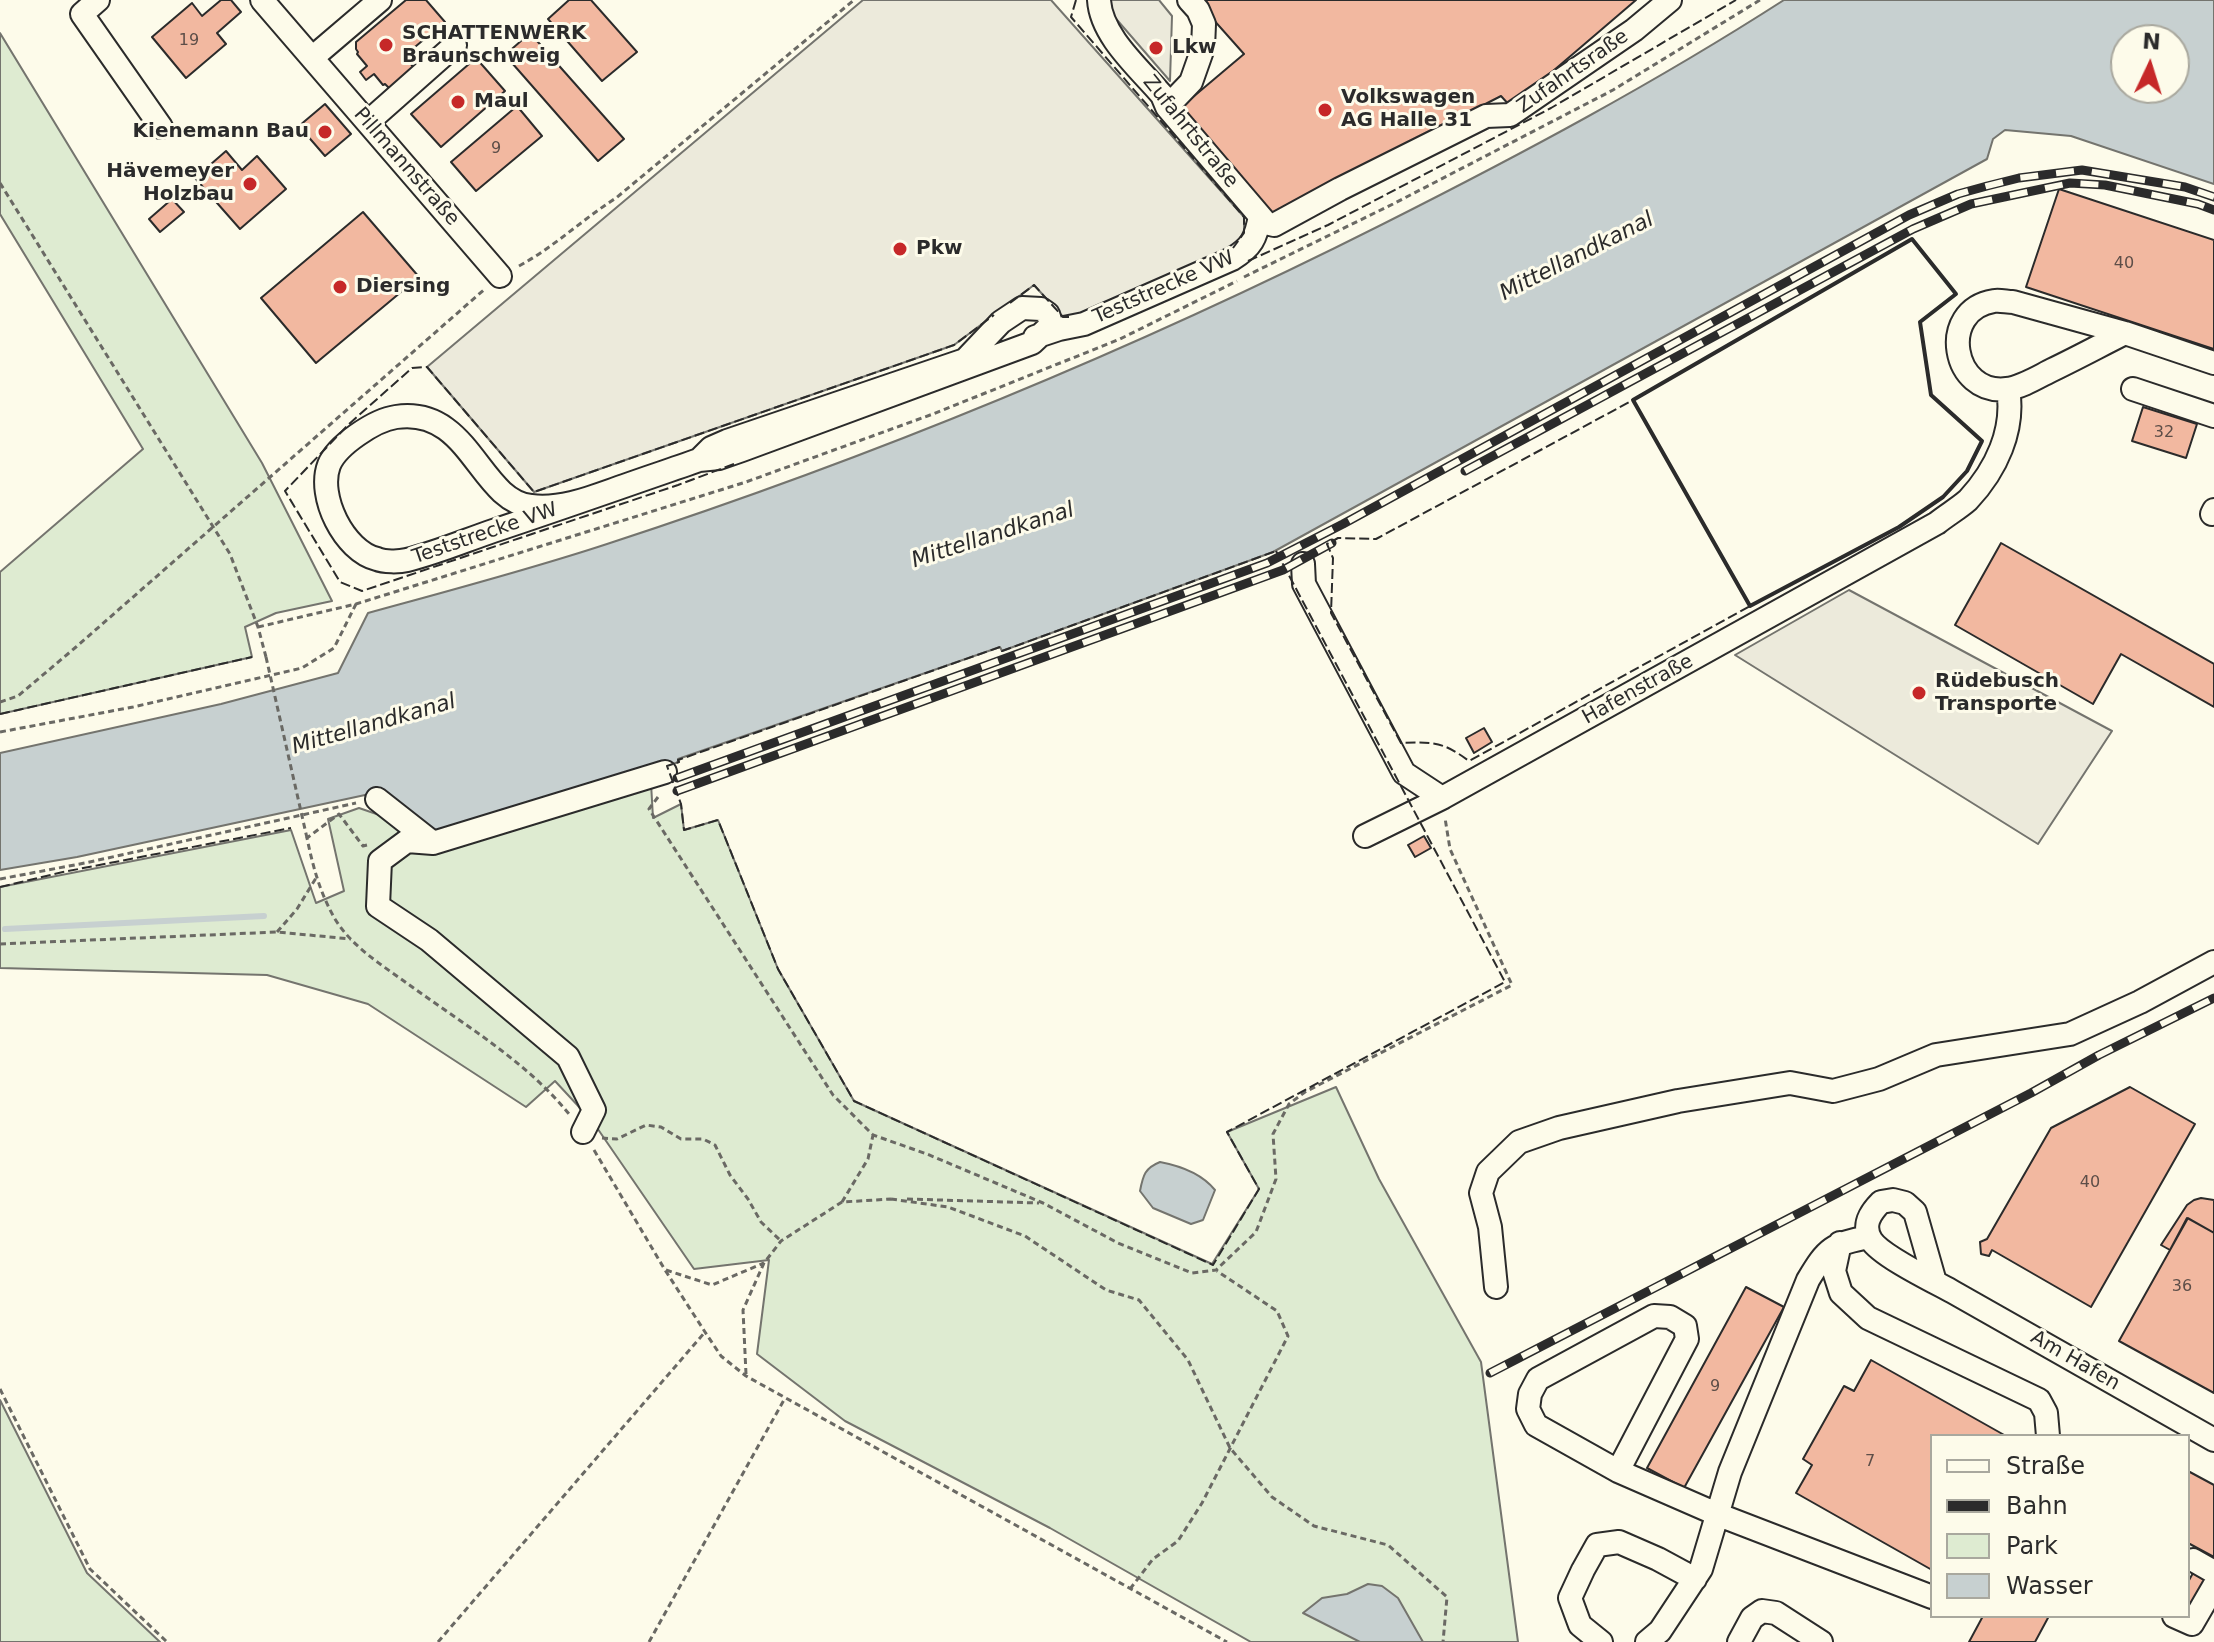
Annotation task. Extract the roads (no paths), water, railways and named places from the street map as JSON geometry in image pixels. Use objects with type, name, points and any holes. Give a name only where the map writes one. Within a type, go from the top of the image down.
[{"type":"street","points":[[98,0],[82,14],[161,127]]},
{"type":"street","name":"Pillmannstraße","points":[[262,0],[500,276]]},
{"type":"street","points":[[312,58],[380,0]]},
{"type":"street","name":"Zufahrtstraße","points":[[1099,0],[1106,29],[1162,95],[1167,107],[1260,216]]},
{"type":"street","points":[[1167,107],[1191,82],[1203,48],[1204,24],[1189,0]]},
{"type":"street","name":"Zufahrtsraße","points":[[1260,216],[1266,223],[1274,225],[1486,116],[1510,115],[1634,30],[1670,0]]},
{"type":"street","points":[[368,122],[455,45]]},
{"type":"street","name":"Teststrecke VW","points":[[965,360],[1001,322],[1022,308],[1041,309],[1048,314],[1049,327],[1045,334],[1032,343],[719,458],[699,460],[579,502],[529,506],[514,501],[501,491],[451,432],[423,419],[396,417],[368,427],[338,452],[329,465],[326,482],[328,501],[345,536],[359,550],[376,559],[404,561],[560,508],[602,494],[699,460],[711,448],[727,441],[965,360],[1045,334],[1084,324],[1232,259],[1245,251],[1256,235],[1260,216]]},
{"type":"street","points":[[2125,333],[2008,389],[1985,387],[1973,380],[1961,364],[1958,348],[1958,333],[1964,320],[1976,308],[1994,301],[2013,302],[2125,333],[2214,363]]},
{"type":"street","name":"Hafenstraße","points":[[1365,836],[1442,798],[1937,523],[1968,500],[1994,462],[2010,423],[2008,389]]},
{"type":"street","points":[[2133,389],[2214,416]]},
{"type":"street","points":[[1303,564],[1304,584],[1404,773],[1442,798]]},
{"type":"street","points":[[584,1134],[594,1110],[568,1057],[429,940],[378,906],[380,861],[407,841],[433,843],[664,781]]},
{"type":"street","points":[[377,799],[433,843]]},
{"type":"street","points":[[1496,1287],[1490,1227],[1481,1193],[1488,1172],[1519,1142],[1559,1128],[1678,1101],[1790,1083],[1833,1091],[1879,1079],[1936,1055],[2070,1034],[2140,1002],[2214,962]]},
{"type":"street","points":[[1647,1642],[1660,1631],[1701,1569],[1730,1472],[1808,1280],[1822,1256],[1840,1243],[1869,1237],[1868,1218],[1881,1202],[1893,1200],[1905,1203],[1915,1212],[1935,1282]]},
{"type":"street","name":"Am Hafen","points":[[1869,1237],[1877,1248],[2214,1440]]},
{"type":"street","points":[[1840,1243],[1834,1271],[1841,1293],[1868,1318],[2039,1400],[2046,1413],[2048,1434]]},
{"type":"street","points":[[1618,1471],[1687,1339],[1685,1326],[1670,1317],[1654,1316],[1538,1379],[1530,1394],[1528,1409],[1536,1425],[1618,1471],[1719,1515],[1930,1596]]},
{"type":"street","points":[[1601,1642],[1580,1625],[1570,1598],[1597,1545],[1619,1542],[1695,1579]]},
{"type":"street","points":[[2193,1560],[2214,1572]]},
{"type":"street","points":[[2178,1618],[2192,1624],[2214,1586]]},
{"type":"street","points":[[1739,1642],[1752,1618],[1762,1611],[1776,1613],[1821,1642]]},
{"type":"water","name":"Mittellandkanal","points":[[1784,0],[2214,0],[2214,184],[2071,136],[2005,130],[1993,139],[1987,159],[1273,552],[1002,651],[1000,647],[678,759],[679,762],[430,832],[379,792],[77,857],[0,870],[0,753],[221,704],[338,673],[368,613],[607,544],[806,475],[1001,399],[1194,315],[1383,224],[1485,172],[1686,60]]},
{"type":"water","points":[[1160,1162],[1204,1179],[1215,1190],[1203,1220],[1191,1224],[1153,1208],[1140,1191],[1146,1173]]},
{"type":"water","points":[[1368,1584],[1382,1586],[1398,1598],[1423,1642],[1360,1642],[1303,1613],[1322,1598],[1347,1594]]},
{"type":"waterway","points":[[5,929],[264,916]]},
{"type":"railway","points":[[677,778],[1267,563],[1909,215],[1958,194],[2019,178],[2082,170],[2185,187],[2214,197]]},
{"type":"railway","points":[[1465,471],[1913,229],[1971,204],[2070,183],[2105,185],[2214,210]]},
{"type":"railway","points":[[677,791],[1283,570],[1332,543]]},
{"type":"railway","points":[[1490,1373],[2214,998]]},
{"type":"place","name":"SCHATTENWERK Braunschweig","points":[[386,45]]},
{"type":"place","name":"Lkw","points":[[1156,48]]},
{"type":"place","name":"Maul","points":[[458,102]]},
{"type":"place","name":"Volkswagen AG Halle 31","points":[[1325,110]]},
{"type":"place","name":"Kienemann Bau","points":[[325,132]]},
{"type":"place","name":"Hävemeyer Holzbau","points":[[250,184]]},
{"type":"place","name":"Pkw","points":[[900,249]]},
{"type":"place","name":"Diersing","points":[[340,287]]},
{"type":"place","name":"Rüdebusch Transporte","points":[[1919,693]]}]
